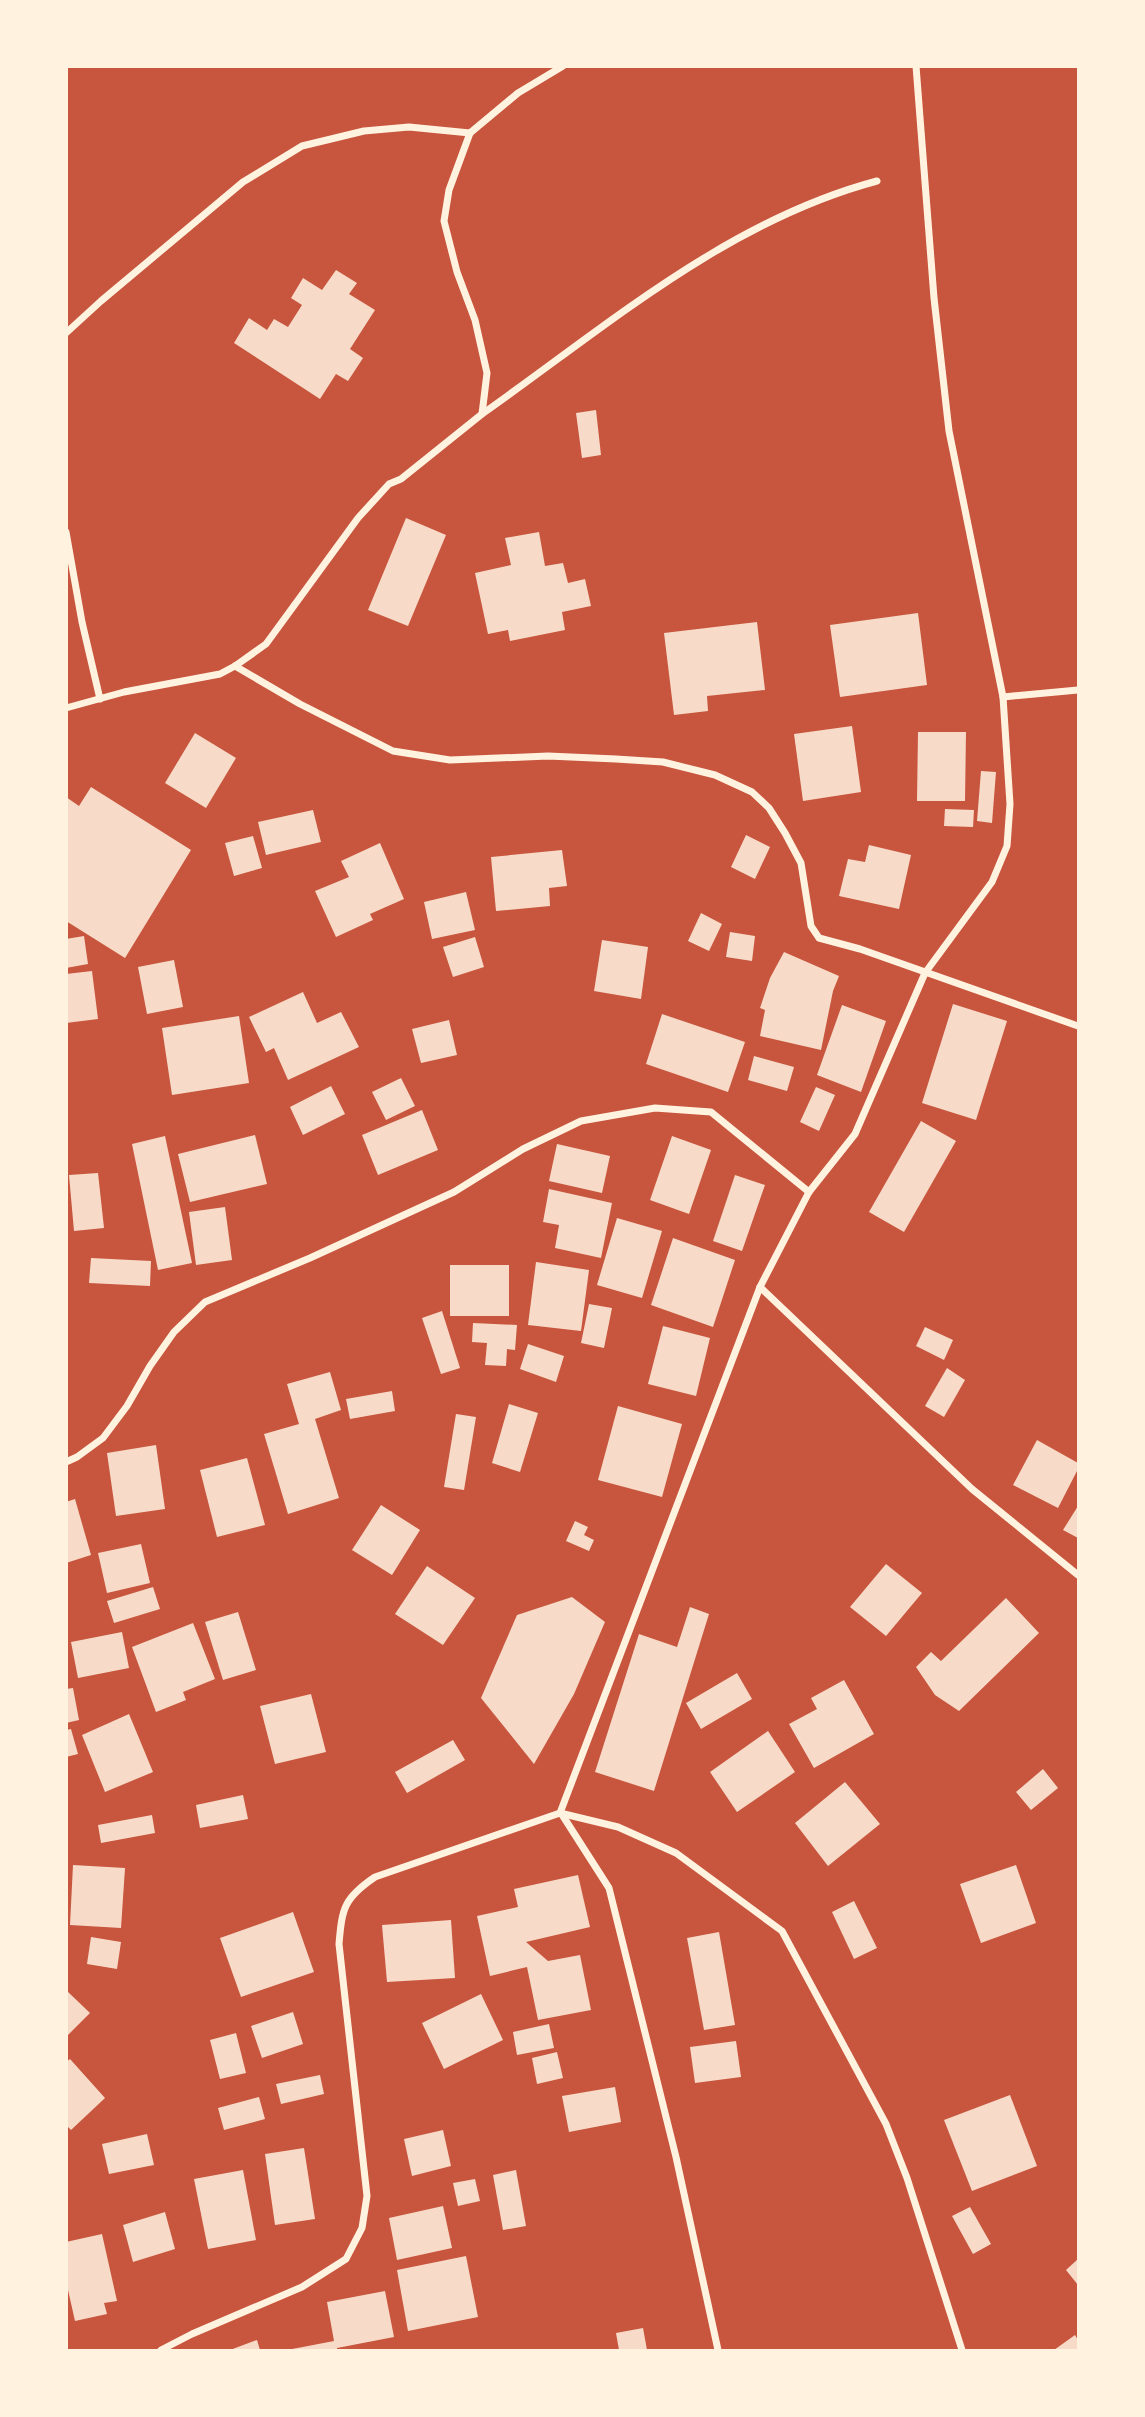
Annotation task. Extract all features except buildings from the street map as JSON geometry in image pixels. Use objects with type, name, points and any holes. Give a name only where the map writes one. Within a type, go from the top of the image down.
[{"type":"street","points":[[482,414],[487,373],[475,320],[457,272],[444,221],[449,190],[470,133],[518,93],[564,66]]},
{"type":"street","points":[[561,1813],[760,1287],[809,1192],[855,1134],[925,973],[992,882],[1007,846],[1010,804],[1003,697],[949,431],[934,298],[916,66]]},
{"type":"street","points":[[66,333],[101,300],[243,182],[302,146],[364,131],[409,127],[470,133]]},
{"type":"street","points":[[66,708],[124,692],[219,674],[235,666],[266,644],[358,518],[389,484],[401,478],[482,414],[661,285],[732,241],[817,200],[877,181]]},
{"type":"street","points":[[66,532],[82,622],[100,699]]},
{"type":"street","points":[[235,666],[300,704],[393,751],[450,760],[548,756],[663,762],[715,775],[752,792],[769,808],[785,833],[801,863],[811,926],[819,939],[860,949],[1079,1026]]},
{"type":"street","points":[[1003,697],[1079,690]]},
{"type":"street","points":[[66,1462],[103,1438],[127,1406],[174,1332],[205,1302],[310,1258],[454,1192],[523,1149],[581,1121],[655,1108],[711,1112],[809,1192]]},
{"type":"street","points":[[760,1287],[972,1489],[1079,1575]]},
{"type":"street","points":[[561,1813],[609,1888],[676,2157],[718,2350]]},
{"type":"street","points":[[161,2350],[302,2287],[346,2259],[362,2228],[367,2196],[339,1944],[341,1915],[356,1890],[376,1877],[561,1813],[618,1826],[676,1853],[782,1930],[886,2124],[907,2178],[962,2350]]}]
